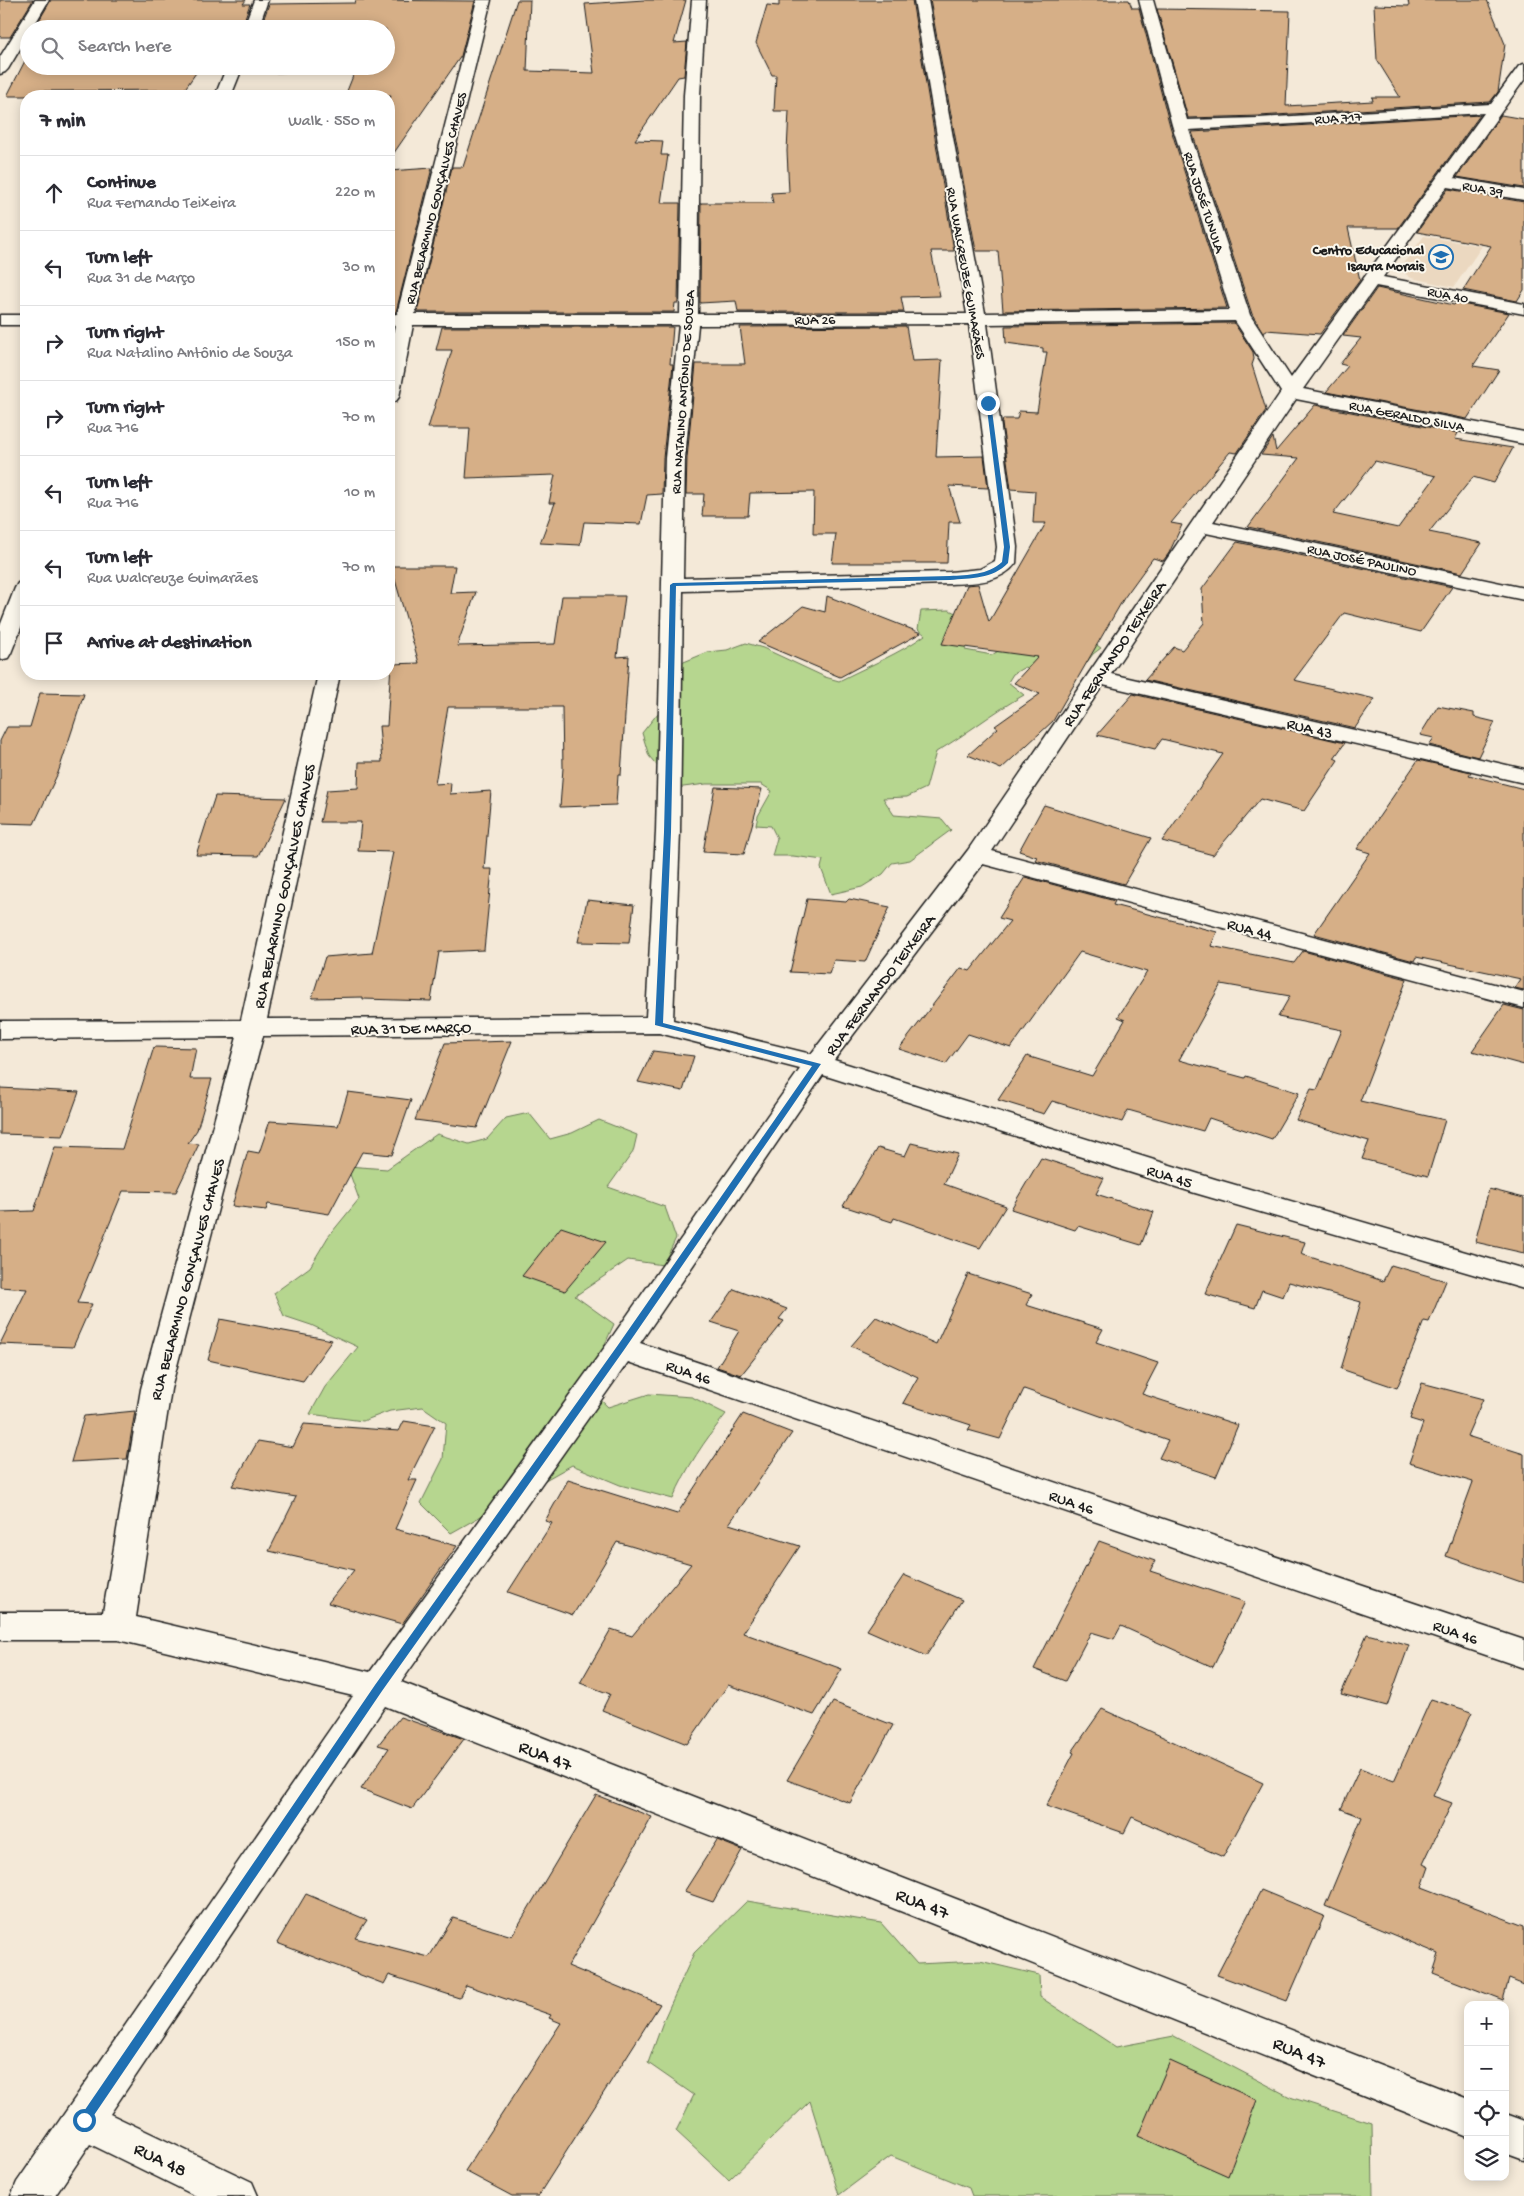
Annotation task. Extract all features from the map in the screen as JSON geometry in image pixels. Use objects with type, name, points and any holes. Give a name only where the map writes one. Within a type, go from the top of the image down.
[{"type":"street","points":[[30,20],[42,0]]},
{"type":"street","points":[[253,20],[261,0]]},
{"type":"street","name":"RUA BELARMINO GONÇALVES CHAVES","points":[[395,339],[397,320],[484,0]]},
{"type":"street","name":"RUA NATALINO ANTÔNIO DE SOUZA","points":[[659,1025],[668,832],[675,458],[689,319],[692,95],[699,0]]},
{"type":"street","name":"RUA WALCREUZE GUIMARÃES","points":[[673,585],[950,578],[979,576],[996,571],[1005,563],[1007,547],[977,318],[921,0]]},
{"type":"street","name":"RUA JOSÉ TUNULA","points":[[1146,0],[1180,124],[1241,315],[1291,392]]},
{"type":"street","points":[[0,69],[20,36]]},
{"type":"street","name":"RUA FERNANDO TEIXEIRA","points":[[31,2196],[378,1688],[621,1348],[817,1064],[977,855],[1291,392],[1443,181],[1506,103],[1524,70]]},
{"type":"street","points":[[225,90],[231,75]]},
{"type":"street","name":"RUA 717","points":[[1180,124],[1233,124],[1506,103]]},
{"type":"street","name":"RUA 39","points":[[1443,181],[1524,195]]},
{"type":"street","name":"RUA 40","points":[[1373,280],[1524,309]]},
{"type":"street","name":"RUA 26","points":[[397,320],[1241,315]]},
{"type":"street","points":[[0,320],[20,320]]},
{"type":"street","name":"RUA GERALDO SILVA","points":[[1291,392],[1524,438]]},
{"type":"street","name":"RUA JOSÉ PAULINO","points":[[1199,525],[1524,594]]},
{"type":"street","points":[[0,654],[20,603]]},
{"type":"street","name":"RUA 43","points":[[1096,677],[1524,776]]},
{"type":"street","name":"RUA BELARMINO GONÇALVES CHAVES","points":[[118,1626],[156,1388],[252,1029],[328,680]]},
{"type":"street","name":"RUA 44","points":[[977,855],[1524,1000]]},
{"type":"street","name":"RUA 31 DE MARÇO","points":[[0,1030],[659,1025],[817,1064]]},
{"type":"street","name":"RUA 45","points":[[817,1064],[1206,1186],[1524,1279]]},
{"type":"street","name":"RUA 46","points":[[621,1348],[1524,1654]]},
{"type":"street","points":[[0,1626],[118,1626],[378,1688]]},
{"type":"street","name":"RUA 47","points":[[378,1688],[1464,2116]]},
{"type":"street","name":"RUA 48","points":[[84,2120],[238,2196]]},
{"type":"street","points":[[1509,2134],[1524,2140]]},
{"type":"shaded area","name":"Centro Educacional Isaura Morais","points":[[1424,236],[1482,246],[1454,287],[1411,278],[1399,269]]},
{"type":"green space","points":[[949,610],[967,618],[969,637],[965,650],[992,655],[1012,642],[1091,641],[1101,648],[1093,654],[1073,681],[1025,667],[1013,674],[1008,682],[1024,695],[936,752],[926,788],[907,797],[883,798],[894,815],[942,819],[951,830],[910,860],[892,863],[883,874],[862,887],[831,894],[821,868],[823,860],[793,856],[772,856],[777,838],[771,826],[756,825],[758,816],[772,791],[761,784],[706,784],[676,788],[649,756],[642,733],[662,708],[679,664],[708,652],[727,650],[746,643],[763,648],[825,677],[839,681],[894,654],[925,635],[918,629],[921,611]]},
{"type":"green space","points":[[529,1113],[550,1139],[572,1133],[599,1120],[637,1135],[633,1152],[608,1187],[665,1207],[676,1238],[663,1265],[628,1260],[575,1296],[614,1324],[586,1386],[608,1407],[649,1394],[692,1397],[726,1414],[696,1455],[673,1499],[620,1485],[572,1465],[451,1533],[421,1503],[443,1459],[446,1423],[423,1407],[390,1411],[363,1421],[310,1414],[325,1387],[358,1347],[311,1325],[284,1316],[274,1293],[310,1267],[328,1237],[359,1199],[347,1166],[387,1169],[437,1134],[469,1144],[487,1139],[506,1118]]},
{"type":"green space","points":[[747,1901],[881,1923],[917,1964],[980,1961],[1039,1975],[1040,1997],[1116,2047],[1174,2036],[1290,2097],[1372,2123],[1373,2196],[972,2196],[969,2188],[891,2156],[839,2195],[810,2101],[729,2180],[676,2131],[694,2095],[648,2063],[664,2019],[694,1953]]},
{"type":"building","points":[[0,0],[33,0],[10,37],[0,37]]},
{"type":"building","points":[[51,0],[246,0],[243,4],[250,4],[244,20],[39,20]]},
{"type":"building","points":[[356,0],[475,1],[461,56],[395,151],[395,90],[347,90],[353,75],[395,75],[395,20],[263,20],[269,4],[355,3]]},
{"type":"building","points":[[517,0],[530,0],[527,71],[594,73],[585,4],[644,0],[686,0],[674,43],[687,42],[684,76],[678,77],[635,140],[663,141],[661,155],[668,155],[661,203],[680,203],[678,303],[675,303],[674,312],[417,312],[452,167],[463,167]]},
{"type":"building","points":[[779,0],[912,0],[954,251],[931,251],[940,296],[901,297],[904,312],[738,312],[736,301],[700,303],[701,203],[773,203],[771,193],[789,192],[787,151],[789,111],[774,111],[776,75],[772,75],[756,43],[767,5],[779,6]]},
{"type":"building","points":[[930,0],[1129,0],[1132,8],[1139,8],[1170,126],[1227,308],[1003,311],[998,251],[976,251]]},
{"type":"building","points":[[1408,0],[1487,0],[1505,44],[1498,92],[1490,102],[1259,116],[1188,118],[1157,9],[1290,11],[1286,106],[1373,101],[1372,97],[1400,97],[1377,60],[1374,5],[1409,6]]},
{"type":"building","points":[[20,71],[20,75],[194,75],[184,90],[20,90],[20,96],[7,96]]},
{"type":"building","points":[[1480,115],[1398,228],[1348,228],[1360,280],[1320,334],[1266,330],[1264,334],[1252,314],[1192,132]]},
{"type":"building","points":[[1501,115],[1524,119],[1524,188],[1457,177]]},
{"type":"building","points":[[432,168],[395,312],[395,171]]},
{"type":"building","points":[[1448,189],[1524,202],[1524,290],[1517,301],[1463,290],[1491,246],[1417,232]]},
{"type":"building","points":[[1377,288],[1454,305],[1456,303],[1509,313],[1473,366],[1499,370],[1467,419],[1326,392],[1348,366],[1340,364],[1361,338],[1343,336]]},
{"type":"building","points":[[1234,323],[1253,352],[1254,359],[1252,365],[1266,410],[1237,453],[1230,452],[1171,523],[1182,525],[1169,553],[1163,561],[1153,558],[1124,598],[1053,721],[1001,769],[968,755],[998,728],[995,726],[1040,694],[1014,683],[1038,657],[942,644],[967,585],[978,584],[989,622],[1046,523],[1033,523],[1035,491],[1011,489],[1002,424],[1003,419],[1017,419],[1019,411],[1037,412],[1047,352],[1043,352],[1043,348],[1006,343],[1005,326]]},
{"type":"building","points":[[906,326],[912,361],[942,360],[936,457],[984,456],[988,488],[949,486],[960,522],[949,522],[947,563],[832,563],[836,534],[813,534],[814,492],[750,493],[748,516],[702,516],[704,494],[686,494],[687,458],[696,364],[745,364],[740,327]]},
{"type":"building","points":[[442,327],[673,327],[670,364],[673,364],[663,458],[662,494],[647,495],[641,524],[584,522],[580,545],[540,543],[555,503],[549,503],[555,475],[466,478],[470,428],[428,428],[452,350],[436,350]]},
{"type":"building","points":[[1315,405],[1458,433],[1455,439],[1513,448],[1494,483],[1473,477],[1429,532],[1482,543],[1462,573],[1248,527],[1299,458],[1261,455],[1273,437],[1276,451]],"holes":[[[1375,461],[1436,476],[1398,528],[1333,514]]]},
{"type":"building","points":[[1237,542],[1452,587],[1421,632],[1344,613],[1294,680],[1375,699],[1355,728],[1145,680],[1174,647],[1182,650],[1204,623],[1202,589]]},
{"type":"building","points":[[395,566],[455,566],[450,593],[476,592],[457,646],[555,644],[562,596],[625,596],[617,657],[629,656],[621,775],[618,775],[616,805],[560,807],[563,768],[562,707],[448,707],[435,784],[451,783],[450,794],[491,791],[484,869],[492,869],[484,950],[439,952],[431,1001],[363,999],[363,997],[312,998],[325,957],[372,953],[393,852],[358,851],[361,822],[320,822],[327,790],[358,788],[359,762],[382,762],[379,726],[387,726],[390,680],[395,680],[395,664],[419,663],[395,580]]},
{"type":"building","points":[[827,596],[921,633],[840,677],[758,642],[803,606],[825,612]]},
{"type":"building","points":[[40,693],[84,694],[58,773],[34,824],[0,823],[0,741],[7,727],[30,727]]},
{"type":"building","points":[[1133,694],[1345,743],[1334,758],[1338,760],[1304,811],[1260,799],[1213,855],[1162,841],[1223,754],[1162,739],[1155,749],[1097,735]]},
{"type":"building","points":[[1438,706],[1474,713],[1474,717],[1495,722],[1478,757],[1429,745],[1434,738],[1420,735]]},
{"type":"building","points":[[1418,760],[1471,772],[1469,775],[1524,789],[1524,990],[1515,988],[1521,979],[1416,957],[1414,961],[1314,934],[1370,853],[1357,849]]},
{"type":"building","points":[[715,787],[762,789],[744,854],[703,852]]},
{"type":"building","points":[[215,796],[286,798],[258,856],[196,855]]},
{"type":"building","points":[[1044,805],[1151,838],[1124,884],[1035,860],[1037,857],[1019,851]]},
{"type":"building","points":[[1025,877],[1115,901],[1113,905],[1217,932],[1211,946],[1294,963],[1303,951],[1407,979],[1360,1101],[1445,1120],[1428,1176],[1362,1159],[1369,1141],[1296,1120],[1311,1089],[1317,1090],[1342,1030],[1278,1017],[1290,996],[1221,984],[1179,1060],[1245,1078],[1246,1076],[1299,1093],[1272,1139],[1209,1118],[1203,1131],[1128,1110],[1122,1122],[1052,1101],[1044,1114],[998,1100],[1027,1056],[1092,1076],[1125,1020],[1118,1017],[1147,972],[1080,952],[1011,1048],[968,1034],[946,1064],[899,1049],[961,968],[970,971],[1010,921],[999,918]]},
{"type":"building","points":[[807,899],[846,902],[849,899],[890,907],[865,962],[834,960],[829,974],[790,972]]},
{"type":"building","points":[[587,900],[634,905],[629,943],[578,942]]},
{"type":"building","points":[[1504,1005],[1524,1010],[1524,1065],[1472,1051]]},
{"type":"building","points":[[512,1041],[477,1128],[415,1120],[445,1043]]},
{"type":"building","points":[[154,1047],[196,1048],[190,1079],[212,1079],[197,1130],[188,1143],[199,1144],[176,1192],[123,1191],[77,1303],[92,1304],[73,1347],[0,1344],[27,1289],[0,1287],[0,1212],[34,1211],[55,1147],[122,1149]]},
{"type":"building","points":[[653,1051],[694,1056],[683,1091],[638,1082]]},
{"type":"building","points":[[0,1088],[79,1092],[63,1136],[0,1134]]},
{"type":"building","points":[[348,1092],[411,1100],[392,1155],[362,1152],[329,1214],[268,1204],[266,1210],[232,1206],[248,1151],[259,1153],[270,1121],[338,1126]]},
{"type":"building","points":[[911,1143],[958,1154],[944,1184],[1006,1206],[980,1248],[894,1218],[892,1222],[843,1206],[878,1148],[905,1156]]},
{"type":"building","points":[[1041,1158],[1104,1178],[1096,1194],[1154,1212],[1141,1245],[1078,1226],[1075,1230],[1011,1209]]},
{"type":"building","points":[[1489,1189],[1524,1198],[1524,1253],[1475,1242]]},
{"type":"building","points":[[1236,1225],[1305,1242],[1301,1254],[1383,1281],[1391,1265],[1446,1281],[1429,1322],[1424,1321],[1397,1388],[1341,1369],[1361,1302],[1289,1282],[1283,1297],[1262,1290],[1255,1308],[1205,1294]]},
{"type":"building","points":[[561,1227],[606,1242],[565,1291],[522,1276]]},
{"type":"building","points":[[968,1274],[1032,1294],[1026,1305],[1103,1329],[1096,1342],[1158,1363],[1142,1394],[1238,1425],[1216,1477],[1159,1458],[1168,1440],[1024,1389],[1000,1439],[968,1430],[971,1425],[903,1403],[918,1377],[851,1346],[876,1317],[936,1344]]},
{"type":"building","points":[[734,1289],[787,1309],[779,1319],[784,1321],[741,1375],[717,1367],[739,1331],[711,1322]]},
{"type":"building","points":[[220,1319],[332,1340],[303,1381],[208,1360]]},
{"type":"building","points":[[1422,1383],[1483,1399],[1467,1436],[1524,1454],[1524,1583],[1446,1556],[1473,1482],[1409,1463],[1423,1423],[1410,1419]]},
{"type":"building","points":[[135,1411],[127,1459],[71,1462],[84,1416]]},
{"type":"building","points":[[743,1414],[792,1433],[729,1524],[800,1546],[743,1633],[842,1669],[814,1715],[728,1685],[687,1744],[602,1710],[610,1694],[580,1683],[611,1629],[632,1636],[691,1564],[617,1542],[573,1615],[508,1592],[552,1523],[545,1521],[568,1480],[677,1514]]},
{"type":"building","points":[[404,1421],[435,1426],[408,1480],[417,1480],[395,1529],[457,1546],[402,1624],[328,1603],[354,1570],[269,1551],[296,1497],[232,1486],[258,1441],[293,1447],[304,1424],[399,1431]]},
{"type":"building","points":[[1099,1541],[1155,1561],[1150,1571],[1245,1602],[1213,1667],[1121,1626],[1114,1639],[1091,1632],[1065,1681],[1034,1669]]},
{"type":"building","points":[[904,1575],[962,1600],[926,1656],[867,1630]]},
{"type":"building","points":[[1367,1634],[1409,1645],[1387,1706],[1341,1694]]},
{"type":"building","points":[[1431,1699],[1472,1712],[1433,1796],[1452,1803],[1423,1864],[1429,1867],[1422,1887],[1524,1926],[1524,1985],[1509,1979],[1503,2000],[1433,1973],[1439,1954],[1325,1906],[1362,1817],[1341,1809],[1360,1768],[1394,1781]]},
{"type":"building","points":[[833,1702],[893,1725],[850,1803],[787,1780]]},
{"type":"building","points":[[1102,1709],[1263,1783],[1223,1857],[1132,1817],[1124,1833],[1046,1806],[1074,1753],[1072,1752]]},
{"type":"building","points":[[400,1717],[464,1739],[412,1809],[361,1789],[389,1748],[378,1745]]},
{"type":"building","points":[[596,1795],[652,1817],[568,1966],[660,2004],[538,2196],[512,2196],[465,2171],[561,2023],[549,2018],[551,2015],[466,1985],[459,1998],[389,1975],[384,1984],[277,1943],[306,1894],[367,1920],[355,1938],[429,1957],[453,1918],[512,1936]]},
{"type":"building","points":[[717,1840],[742,1850],[713,1902],[684,1892]]},
{"type":"building","points":[[1261,1890],[1324,1916],[1287,2001],[1217,1975]]},
{"type":"building","points":[[1170,2061],[1257,2100],[1228,2176],[1138,2136]]},
{"type":"place","name":"Centro Educacional Isaura Morais","points":[[1441,257]]},
{"type":"route","points":[[84,2120],[378,1688],[621,1348],[817,1064],[659,1025],[668,832],[673,585],[950,578],[979,576],[996,571],[1005,563],[1007,547],[988,403]]}]
